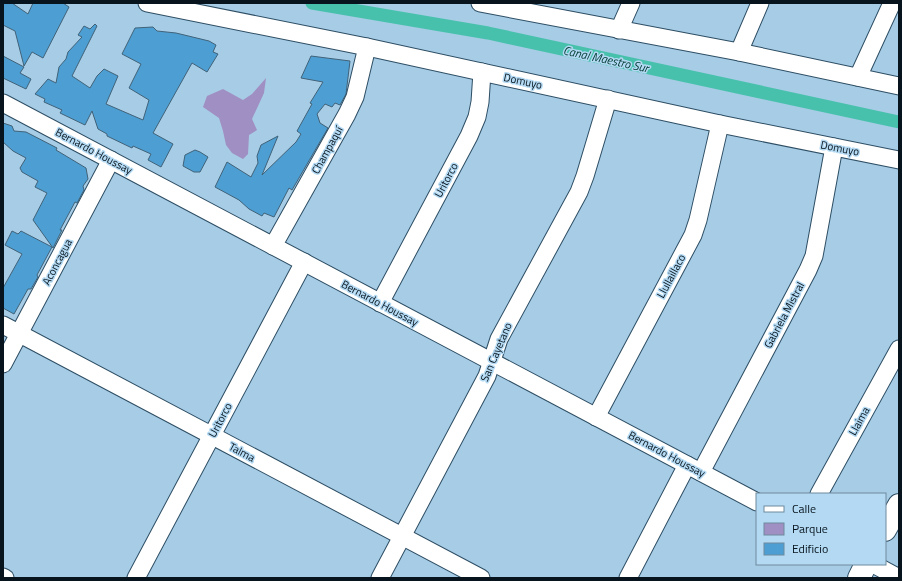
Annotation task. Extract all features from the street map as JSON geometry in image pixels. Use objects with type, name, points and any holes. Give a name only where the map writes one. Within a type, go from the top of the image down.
[{"type":"main road","points":[[886,528],[899,505]]},
{"type":"main road","points":[[859,578],[866,565]]},
{"type":"street","name":"Domuyo","points":[[147,3],[367,47],[720,124],[899,160]]},
{"type":"street","points":[[480,3],[499,5],[619,30],[739,52],[899,86]]},
{"type":"street","points":[[619,30],[631,3]]},
{"type":"street","points":[[739,52],[760,3]]},
{"type":"street","points":[[858,77],[892,3]]},
{"type":"street","name":"Champaquí","points":[[273,246],[347,114],[355,97],[367,47]]},
{"type":"street","name":"Uritorco","points":[[380,303],[469,136],[477,117],[480,102],[482,72]]},
{"type":"street","name":"San Cayetano","points":[[380,578],[487,376],[500,339],[579,192],[608,99]]},
{"type":"street","name":"Bernardo Houssay","points":[[3,103],[756,501]]},
{"type":"street","name":"Llullaillaco","points":[[596,416],[693,235],[698,220],[720,124]]},
{"type":"street","name":"Gabriela Mistral","points":[[628,578],[694,469],[808,270],[814,256],[834,147]]},
{"type":"street","name":"Aconcagua","points":[[3,364],[111,160]]},
{"type":"street","name":"Uritorco","points":[[136,578],[304,262]]},
{"type":"street","name":"Talma","points":[[3,325],[481,578]]},
{"type":"street","name":"Llaima","points":[[820,493],[899,349]]},
{"type":"street","points":[[875,565],[899,578]]},
{"type":"green space","points":[[266,78],[264,93],[252,119],[257,130],[249,135],[248,154],[243,159],[232,153],[226,145],[219,118],[203,107],[207,96],[223,89],[243,100],[252,94]]},
{"type":"building","points":[[3,3],[12,3],[28,14],[33,3],[63,3],[69,7],[43,58],[32,52],[24,66],[15,31],[3,25]]},
{"type":"building","points":[[95,24],[97,26],[72,76],[90,88],[97,76],[104,69],[118,76],[106,104],[143,120],[149,100],[129,88],[141,64],[122,54],[135,28],[153,27],[157,31],[176,33],[209,41],[216,45],[213,52],[218,54],[207,72],[192,63],[153,133],[173,144],[161,167],[148,160],[151,154],[133,146],[132,148],[107,136],[107,134],[98,129],[92,111],[85,125],[60,113],[62,110],[44,102],[45,99],[35,94],[48,79],[56,83],[59,67],[66,59],[68,52],[82,37],[78,35],[84,26],[90,29]]},
{"type":"building","points":[[3,56],[24,67],[20,73],[31,79],[26,89],[3,78]]},
{"type":"building","points":[[311,56],[350,61],[346,94],[340,105],[335,103],[332,107],[325,104],[317,114],[320,123],[328,128],[292,190],[289,188],[274,217],[264,213],[262,216],[249,209],[239,200],[215,187],[227,162],[251,177],[258,163],[257,156],[261,145],[278,136],[262,175],[296,142],[301,134],[297,131],[312,104],[310,103],[323,82],[301,78]]},
{"type":"building","points":[[3,123],[12,126],[14,131],[26,132],[57,148],[56,150],[86,168],[88,179],[83,186],[84,190],[77,203],[75,202],[60,230],[62,230],[53,248],[33,220],[47,193],[35,187],[38,181],[22,172],[20,168],[26,158],[13,151],[3,142]]},
{"type":"building","points":[[195,150],[208,157],[200,172],[194,172],[183,166],[185,155]]},
{"type":"building","points":[[12,231],[18,234],[21,231],[52,247],[37,275],[38,277],[31,289],[28,289],[14,314],[3,308],[3,288],[22,254],[5,245]]},
{"type":"waterway","name":"Canal Maestro Sur","points":[[312,3],[488,33],[899,122]]}]
